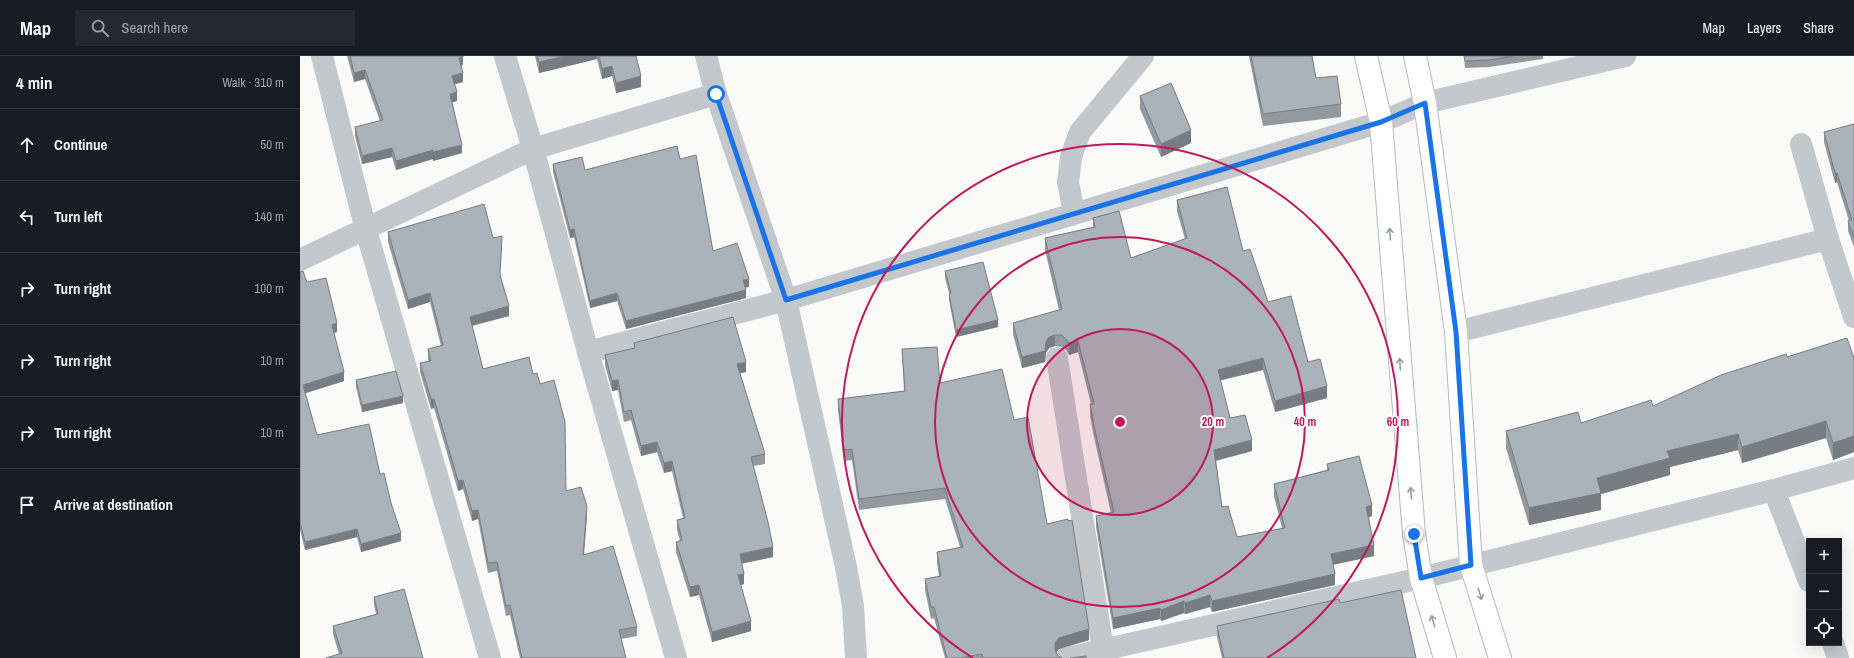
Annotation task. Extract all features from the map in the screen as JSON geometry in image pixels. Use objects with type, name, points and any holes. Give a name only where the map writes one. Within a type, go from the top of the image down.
[{"type":"street","points":[[322,56],[366,230],[490,658]]},
{"type":"street","points":[[505,56],[533,149],[588,352],[676,658]]},
{"type":"street","points":[[706,56],[716,94],[786,300],[846,567],[853,606],[856,658]]},
{"type":"street","points":[[1074,213],[1068,182],[1071,157],[1080,132],[1143,56]]},
{"type":"street","points":[[1366,56],[1381,122],[1405,437],[1414,534],[1421,578],[1445,658]]},
{"type":"street","points":[[1415,56],[1425,103],[1456,332],[1471,565],[1500,658]]},
{"type":"street","points":[[588,352],[786,300],[1381,122],[1425,103],[1626,56]]},
{"type":"street","points":[[300,260],[366,230],[533,149],[716,94]]},
{"type":"street","points":[[1801,144],[1828,239],[1854,317]]},
{"type":"street","points":[[1456,332],[1828,239]]},
{"type":"street","points":[[1057,358],[1103,649]]},
{"type":"street","points":[[1067,658],[1421,578],[1774,490],[1854,468]]},
{"type":"street","points":[[1774,490],[1806,574]]},
{"type":"street","points":[[1834,646],[1838,658]]},
{"type":"building","points":[[350,56],[463,56],[459,58],[463,73],[452,76],[457,92],[450,94],[462,145],[433,152],[433,150],[396,161],[392,148],[362,156],[355,127],[383,120],[365,70],[354,73]]},
{"type":"building","points":[[537,56],[565,56],[539,62]]},
{"type":"building","points":[[599,56],[636,56],[641,76],[616,83],[612,66],[602,69]]},
{"type":"building","points":[[1251,56],[1312,56],[1316,78],[1337,76],[1341,104],[1263,114]]},
{"type":"building","points":[[1464,56],[1514,56],[1489,60],[1465,61]]},
{"type":"building","points":[[1171,83],[1191,130],[1161,144],[1140,96]]},
{"type":"building","points":[[1854,124],[1854,237],[1848,221],[1852,220],[1837,173],[1835,173],[1824,132]]},
{"type":"building","points":[[677,146],[680,159],[696,155],[713,251],[737,243],[749,279],[743,280],[746,290],[626,321],[617,293],[590,301],[574,229],[570,230],[553,164],[582,157],[585,170]]},
{"type":"building","points":[[1227,187],[1243,251],[1250,249],[1268,302],[1291,296],[1308,362],[1320,359],[1327,386],[1275,401],[1263,358],[1218,370],[1230,418],[1245,415],[1252,440],[1214,450],[1222,507],[1228,506],[1237,537],[1285,528],[1274,484],[1329,470],[1327,464],[1359,456],[1372,505],[1366,507],[1374,545],[1331,554],[1335,574],[1212,601],[1210,595],[1185,603],[1184,601],[1161,610],[1160,608],[1113,618],[1096,516],[1114,512],[1094,426],[1090,404],[1094,404],[1078,341],[1069,343],[1062,335],[1055,335],[1049,337],[1046,342],[1045,351],[1022,357],[1013,323],[1062,309],[1045,238],[1095,227],[1093,218],[1119,211],[1131,258],[1187,238],[1177,200]]},
{"type":"building","points":[[484,204],[493,238],[502,236],[500,275],[509,306],[470,317],[483,369],[529,357],[533,374],[537,373],[540,384],[554,380],[565,422],[566,491],[581,487],[587,506],[583,555],[613,546],[637,627],[619,630],[626,658],[522,658],[510,605],[506,606],[497,562],[488,563],[478,510],[472,511],[463,480],[458,481],[434,399],[431,399],[420,363],[431,361],[428,349],[443,345],[430,293],[408,300],[388,232]]},
{"type":"building","points":[[983,262],[998,320],[956,330],[949,294],[951,293],[945,271]]},
{"type":"building","points":[[303,271],[307,282],[326,278],[337,323],[332,325],[344,372],[303,385],[317,435],[369,424],[380,474],[384,473],[391,503],[401,533],[361,544],[357,529],[305,542],[300,522],[300,272]]},
{"type":"building","points":[[733,317],[746,362],[737,364],[765,454],[751,457],[773,547],[740,554],[744,574],[738,575],[751,621],[712,632],[699,585],[690,587],[676,542],[682,540],[677,520],[685,518],[672,461],[664,463],[657,442],[641,446],[631,410],[624,412],[618,380],[612,381],[605,355],[635,348],[634,343]]},
{"type":"building","points":[[1847,338],[1854,358],[1854,436],[1833,443],[1826,421],[1742,447],[1738,434],[1667,451],[1670,458],[1597,478],[1601,493],[1529,508],[1506,431],[1578,412],[1581,423],[1651,400],[1653,406],[1721,375],[1786,354],[1787,357]]},
{"type":"building","points":[[937,347],[940,383],[1002,369],[1014,420],[1028,417],[1047,524],[1068,519],[1068,521],[1072,520],[1089,629],[1059,638],[1055,643],[1055,650],[1058,656],[1062,658],[983,658],[982,654],[960,658],[947,658],[934,607],[931,607],[925,579],[941,576],[937,552],[963,547],[945,488],[859,499],[852,449],[844,450],[838,399],[905,391],[902,349]]},
{"type":"building","points":[[396,371],[403,396],[362,405],[356,380]]},
{"type":"building","points":[[404,589],[423,658],[326,658],[342,653],[333,626],[378,614],[374,597]]},
{"type":"building","points":[[1401,590],[1416,658],[1224,658],[1217,626],[1339,599],[1340,603]]},
{"type":"building","points":[[1086,656],[1086,658],[1070,658]]},
{"type":"route","points":[[716,94],[786,300],[1381,122],[1425,103],[1456,332],[1471,565],[1421,578],[1414,534]]}]
